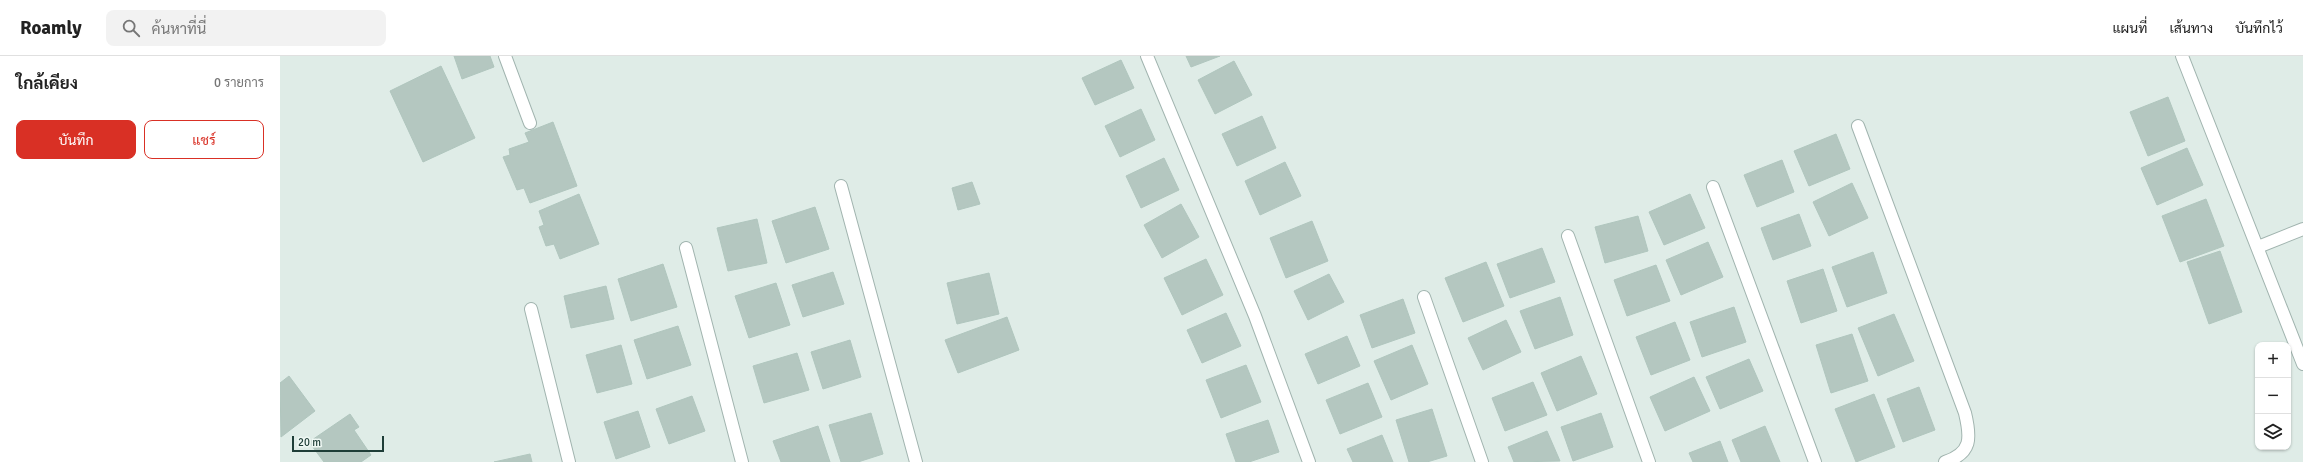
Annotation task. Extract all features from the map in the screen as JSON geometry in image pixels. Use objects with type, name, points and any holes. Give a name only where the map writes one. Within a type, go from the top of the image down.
[{"type":"street","points":[[505,56],[530,123]]},
{"type":"street","points":[[1148,56],[1255,316],[1309,462]]},
{"type":"street","points":[[2182,56],[2303,364]]},
{"type":"street","points":[[1858,126],[1965,412],[1969,440],[1966,449],[1954,459],[1945,462]]},
{"type":"street","points":[[841,186],[916,462]]},
{"type":"street","points":[[1714,187],[1815,462]]},
{"type":"street","points":[[2258,247],[2303,229]]},
{"type":"street","points":[[1568,236],[1649,462]]},
{"type":"street","points":[[686,248],[742,462]]},
{"type":"street","points":[[1424,297],[1482,462]]},
{"type":"street","points":[[532,309],[569,462]]},
{"type":"building","points":[[454,56],[490,56],[494,67],[462,79]]},
{"type":"building","points":[[1186,56],[1220,56],[1191,67]]},
{"type":"building","points":[[1121,60],[1134,88],[1095,105],[1082,78]]},
{"type":"building","points":[[1234,61],[1252,95],[1215,114],[1198,80]]},
{"type":"building","points":[[441,66],[475,138],[423,162],[390,91]]},
{"type":"building","points":[[2168,97],[2185,141],[2148,156],[2130,112]]},
{"type":"building","points":[[1141,109],[1155,140],[1120,157],[1105,126]]},
{"type":"building","points":[[1262,116],[1276,148],[1237,166],[1222,134]]},
{"type":"building","points":[[553,122],[577,186],[530,203],[524,188],[517,190],[503,157],[510,155],[509,149],[529,142],[525,133]]},
{"type":"building","points":[[1836,134],[1850,169],[1809,186],[1794,151]]},
{"type":"building","points":[[2187,148],[2203,185],[2157,205],[2141,168]]},
{"type":"building","points":[[1164,158],[1179,190],[1141,208],[1126,176]]},
{"type":"building","points":[[1782,160],[1794,192],[1757,207],[1744,175]]},
{"type":"building","points":[[1285,162],[1301,196],[1260,215],[1245,181]]},
{"type":"building","points":[[972,182],[980,204],[958,210],[952,188]]},
{"type":"building","points":[[1852,183],[1868,218],[1829,236],[1813,202]]},
{"type":"building","points":[[579,194],[599,244],[560,259],[554,244],[546,246],[539,227],[544,225],[539,211]]},
{"type":"building","points":[[1690,194],[1705,228],[1664,245],[1649,212]]},
{"type":"building","points":[[2206,199],[2224,246],[2180,262],[2162,216]]},
{"type":"building","points":[[1181,204],[1199,237],[1162,258],[1144,225]]},
{"type":"building","points":[[815,207],[829,249],[786,263],[772,221]]},
{"type":"building","points":[[1799,214],[1811,246],[1773,260],[1761,228]]},
{"type":"building","points":[[1638,216],[1648,251],[1605,263],[1595,227]]},
{"type":"building","points":[[757,219],[767,263],[728,271],[717,228]]},
{"type":"building","points":[[1312,221],[1328,261],[1286,278],[1270,238]]},
{"type":"building","points":[[1708,242],[1723,277],[1681,295],[1666,260]]},
{"type":"building","points":[[1542,248],[1555,282],[1510,298],[1497,264]]},
{"type":"building","points":[[2220,251],[2242,312],[2209,324],[2187,262]]},
{"type":"building","points":[[1873,252],[1887,293],[1847,307],[1832,267]]},
{"type":"building","points":[[1206,259],[1223,295],[1182,315],[1164,278]]},
{"type":"building","points":[[1486,262],[1504,306],[1463,322],[1445,278]]},
{"type":"building","points":[[663,264],[677,307],[631,321],[618,279]]},
{"type":"building","points":[[1656,265],[1670,301],[1627,316],[1614,280]]},
{"type":"building","points":[[1823,269],[1837,311],[1801,323],[1787,281]]},
{"type":"building","points":[[833,272],[844,304],[803,317],[792,285]]},
{"type":"building","points":[[989,273],[999,314],[957,324],[947,283]]},
{"type":"building","points":[[1329,274],[1344,302],[1308,320],[1294,291]]},
{"type":"building","points":[[776,283],[790,325],[749,338],[735,296]]},
{"type":"building","points":[[606,286],[614,319],[571,328],[564,296]]},
{"type":"building","points":[[1560,297],[1573,335],[1535,349],[1520,311]]},
{"type":"building","points":[[1403,299],[1415,333],[1372,348],[1360,315]]},
{"type":"building","points":[[1734,307],[1746,342],[1702,357],[1690,322]]},
{"type":"building","points":[[1226,313],[1241,346],[1202,363],[1187,330]]},
{"type":"building","points":[[1894,314],[1914,361],[1878,376],[1858,328]]},
{"type":"building","points":[[1007,317],[1019,350],[958,373],[945,340]]},
{"type":"building","points":[[1506,320],[1521,352],[1483,370],[1468,338]]},
{"type":"building","points":[[1675,322],[1690,360],[1651,375],[1636,337]]},
{"type":"building","points":[[678,326],[691,365],[647,379],[634,340]]},
{"type":"building","points":[[1852,334],[1868,381],[1831,393],[1816,345]]},
{"type":"building","points":[[1347,336],[1360,366],[1318,384],[1305,354]]},
{"type":"building","points":[[850,340],[861,377],[823,389],[811,352]]},
{"type":"building","points":[[621,345],[632,384],[597,393],[586,355]]},
{"type":"building","points":[[1412,345],[1428,384],[1391,400],[1374,361]]},
{"type":"building","points":[[797,353],[809,390],[764,403],[753,366]]},
{"type":"building","points":[[1581,356],[1597,394],[1557,411],[1541,373]]},
{"type":"building","points":[[1749,359],[1763,391],[1720,409],[1706,377]]},
{"type":"building","points":[[1246,365],[1261,402],[1221,418],[1206,380]]},
{"type":"building","points":[[289,376],[315,411],[281,437],[280,383]]},
{"type":"building","points":[[1694,377],[1710,411],[1665,431],[1650,397]]},
{"type":"building","points":[[1533,382],[1547,415],[1505,431],[1492,398]]},
{"type":"building","points":[[1368,383],[1382,417],[1340,434],[1326,400]]},
{"type":"building","points":[[1919,387],[1935,430],[1903,442],[1887,399]]},
{"type":"building","points":[[1874,394],[1895,447],[1856,462],[1835,409]]},
{"type":"building","points":[[692,396],[705,431],[669,444],[656,409]]},
{"type":"building","points":[[1432,409],[1447,456],[1427,462],[1409,462],[1396,420]]},
{"type":"building","points":[[638,411],[650,447],[616,459],[604,422]]},
{"type":"building","points":[[871,413],[883,454],[858,462],[841,462],[829,425]]},
{"type":"building","points":[[1601,413],[1613,447],[1573,461],[1561,427]]},
{"type":"building","points":[[350,414],[359,427],[354,430],[371,455],[361,462],[324,462],[309,442]]},
{"type":"building","points":[[1268,420],[1279,452],[1249,462],[1236,462],[1226,434]]},
{"type":"building","points":[[818,426],[830,462],[781,462],[773,441]]},
{"type":"building","points":[[1765,426],[1780,462],[1741,462],[1732,440]]},
{"type":"building","points":[[1547,431],[1560,461],[1514,462],[1508,447]]},
{"type":"building","points":[[1382,435],[1393,462],[1353,462],[1347,449]]},
{"type":"building","points":[[1720,441],[1728,462],[1693,462],[1689,453]]},
{"type":"building","points":[[530,454],[532,462],[494,462]]}]
